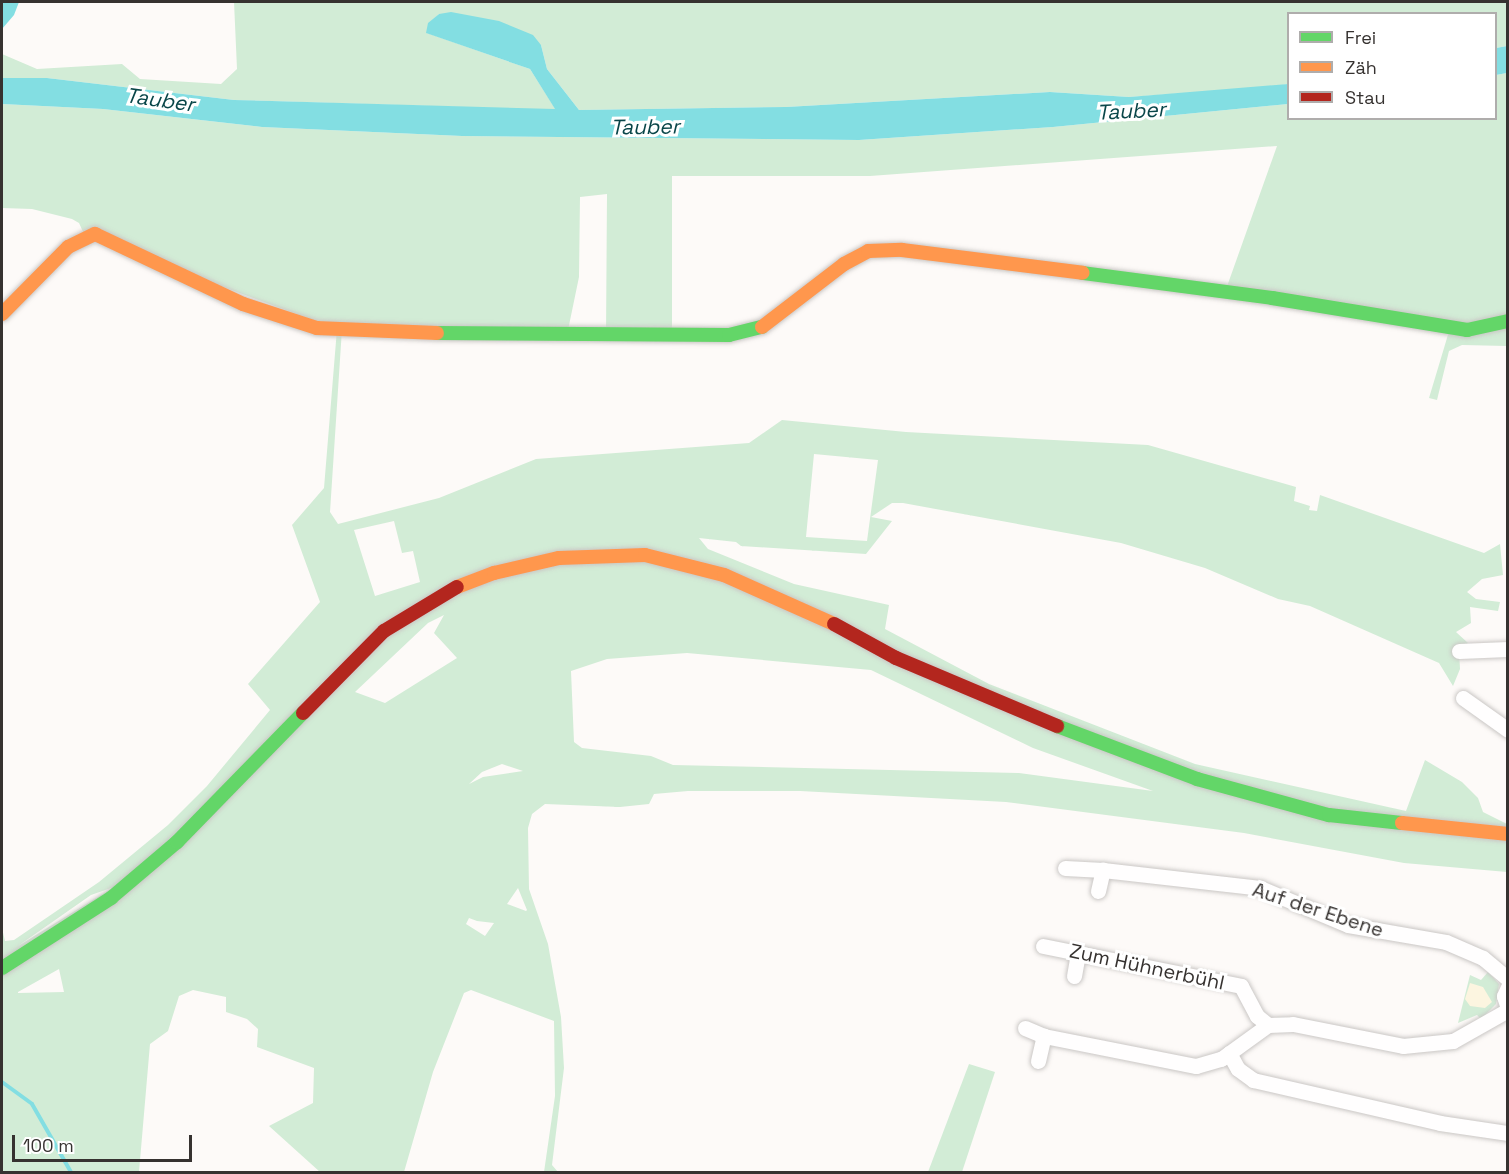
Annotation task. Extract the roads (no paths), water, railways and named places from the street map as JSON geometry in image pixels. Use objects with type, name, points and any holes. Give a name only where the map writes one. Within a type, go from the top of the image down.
[{"type":"main road","points":[[2,314],[68,247],[95,234],[243,304],[317,328],[504,336],[729,335],[760,328],[844,264],[868,252],[902,250],[1272,298],[1467,330],[1508,321]]},
{"type":"main road","points":[[2,968],[111,898],[177,843],[384,631],[421,606],[463,584],[559,558],[619,553],[645,555],[724,575],[806,609],[896,658],[997,703],[1159,767],[1277,802],[1382,824],[1508,834]]},
{"type":"street","points":[[1459,651],[1508,649]]},
{"type":"street","points":[[1463,698],[1508,730]]},
{"type":"street","name":"Auf der Ebene","points":[[1065,868],[1103,870],[1277,893],[1303,909],[1348,925],[1454,945],[1483,958],[1508,979]]},
{"type":"street","points":[[1098,891],[1103,870]]},
{"type":"street","name":"Zum Hühnerbühl","points":[[1043,946],[1241,986],[1257,1016],[1268,1025]]},
{"type":"street","points":[[1074,976],[1078,953]]},
{"type":"street","points":[[1025,1028],[1044,1036],[1196,1066],[1229,1053],[1268,1025],[1293,1024],[1420,1047],[1471,1033],[1508,1009],[1504,996],[1508,987]]},
{"type":"street","points":[[1038,1061],[1044,1036]]},
{"type":"street","points":[[1229,1053],[1238,1069],[1253,1080],[1440,1124],[1508,1133]]},
{"type":"water","points":[[2,2],[19,2],[14,15],[2,29]]},
{"type":"water","name":"Tauber","points":[[451,12],[499,21],[533,35],[541,45],[547,69],[579,110],[786,107],[1050,92],[1129,97],[1287,84],[1287,104],[1053,127],[859,140],[462,136],[262,127],[103,109],[2,104],[2,78],[47,78],[234,100],[555,109],[530,69],[426,33],[428,23],[439,14]]},
{"type":"water","points":[[1507,46],[1507,73],[1497,75],[1497,48]]},
{"type":"waterway","points":[[2,1082],[32,1104],[71,1172]]}]
